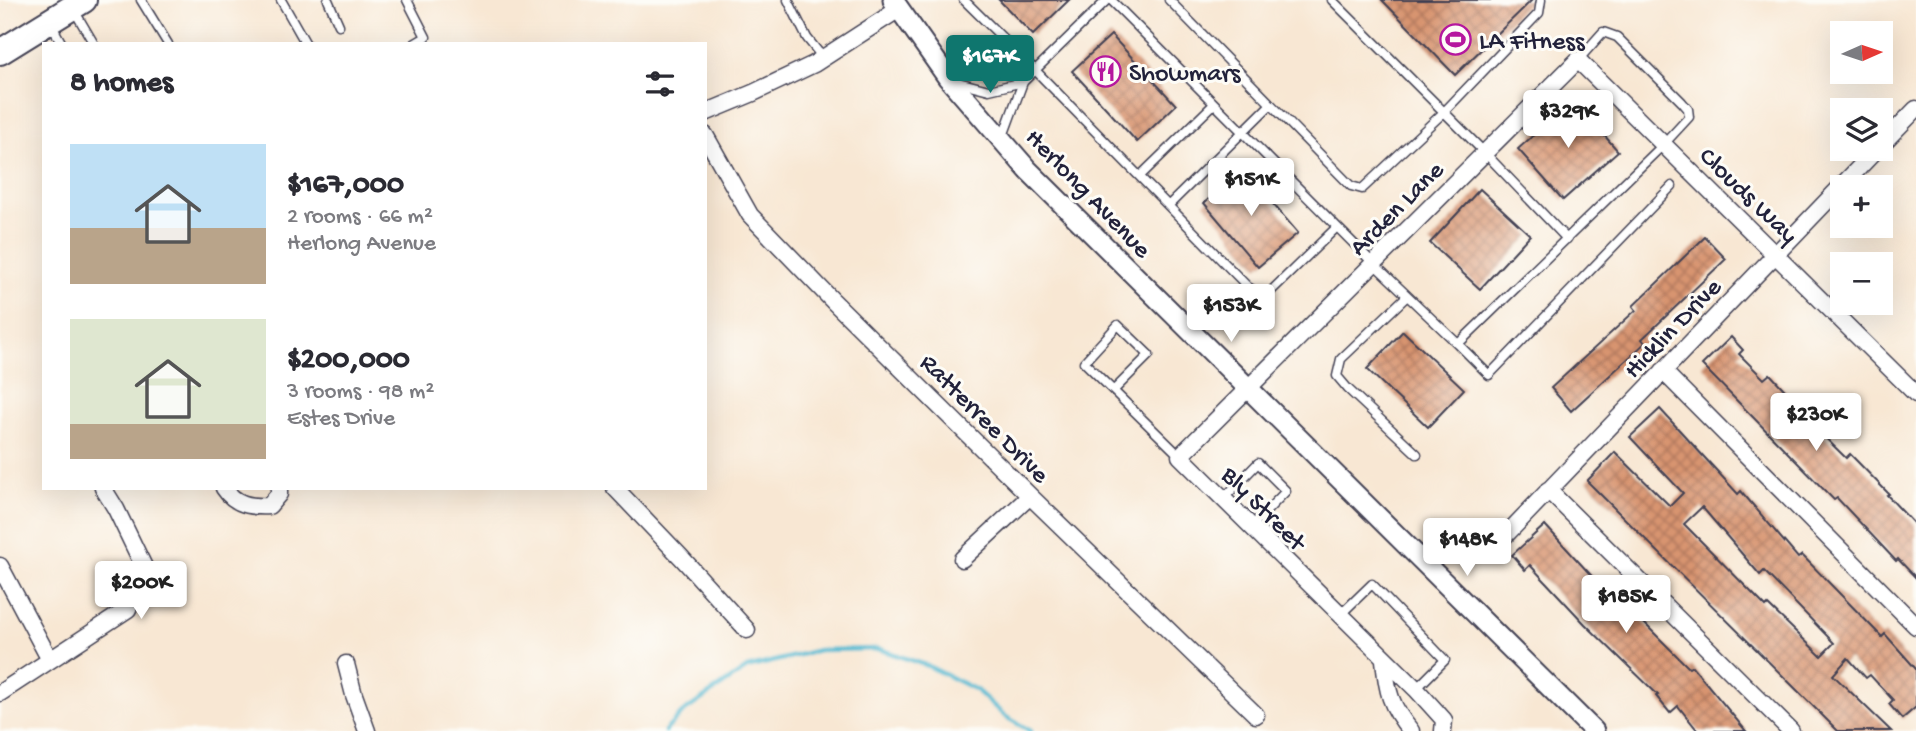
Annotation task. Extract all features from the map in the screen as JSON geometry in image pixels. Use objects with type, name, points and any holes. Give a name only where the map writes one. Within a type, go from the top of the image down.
[{"type":"main road","points":[[0,52],[78,4]]},
{"type":"street","points":[[707,112],[753,93],[822,58],[900,3]]},
{"type":"street","name":"Herlong Avenue","points":[[900,3],[948,78],[1028,170],[1594,731]]},
{"type":"street","name":"Clouds Way","points":[[1578,60],[1916,394]]},
{"type":"street","name":"Arden Lane","points":[[1247,388],[1578,60]]},
{"type":"street","points":[[1893,133],[1916,109]]},
{"type":"street","name":"Ratterree Drive","points":[[707,139],[750,215],[1030,496],[1256,715]]},
{"type":"street","name":"Hicklin Drive","points":[[1500,541],[1865,161]]},
{"type":"street","points":[[1662,371],[1916,626]]},
{"type":"street","points":[[1180,456],[1247,388]]},
{"type":"street","name":"Bly Street","points":[[1180,456],[1416,689],[1444,720],[1443,731]]},
{"type":"street","points":[[1548,489],[1791,731]]},
{"type":"street","points":[[0,693],[128,609],[144,567],[104,490]]},
{"type":"street","points":[[225,490],[239,503],[252,507],[270,506],[279,490]]},
{"type":"street","points":[[617,490],[747,630]]},
{"type":"street","points":[[962,559],[1030,496]]},
{"type":"street","points":[[0,566],[50,660]]},
{"type":"street","points":[[1384,660],[1387,689],[1393,705],[1410,731]]},
{"type":"street","points":[[346,664],[367,731]]},
{"type":"lane","points":[[141,0],[167,42]]},
{"type":"lane","points":[[281,0],[305,42]]},
{"type":"lane","points":[[328,0],[339,25]]},
{"type":"lane","points":[[407,0],[426,37],[417,42]]},
{"type":"lane","points":[[788,0],[807,38],[822,58]]},
{"type":"lane","points":[[964,0],[1248,287],[1258,293],[1269,293],[1337,227]]},
{"type":"lane","points":[[1002,139],[1023,82],[1109,0],[1406,296],[1489,374],[1672,186]]},
{"type":"lane","points":[[1169,0],[1351,186],[1362,189],[1444,112],[1539,13],[1541,0]]},
{"type":"lane","points":[[1332,0],[1567,239]]},
{"type":"lane","points":[[78,4],[93,42]]},
{"type":"lane","points":[[50,21],[61,42]]},
{"type":"lane","points":[[1458,344],[1689,117],[1688,109],[1617,37],[1604,32],[1578,60]]},
{"type":"lane","points":[[948,78],[989,90],[1023,82]]},
{"type":"lane","points":[[1140,176],[1214,104]]},
{"type":"lane","points":[[1168,205],[1271,104]]},
{"type":"lane","points":[[1406,296],[1341,359],[1337,376],[1417,454]]},
{"type":"lane","points":[[1114,390],[1149,355],[1118,325],[1084,362],[1180,456]]},
{"type":"lane","points":[[1223,499],[1258,464],[1277,482],[1286,491],[1251,527]]},
{"type":"lane","points":[[1340,615],[1372,584],[1445,660],[1416,689]]},
{"type":"building","points":[[999,0],[1069,0],[1033,35]]},
{"type":"building","name":"LA Fitness","points":[[1382,0],[1532,0],[1455,75]]},
{"type":"building","points":[[1111,35],[1176,105],[1137,142],[1072,71]]},
{"type":"building","points":[[1573,100],[1618,151],[1563,200],[1518,149]]},
{"type":"building","points":[[1243,169],[1298,233],[1258,267],[1204,203]]},
{"type":"building","points":[[1480,189],[1530,235],[1480,289],[1430,243]]},
{"type":"building","points":[[1705,237],[1726,259],[1642,339],[1645,343],[1571,411],[1551,388],[1636,310],[1633,306]]},
{"type":"building","points":[[1403,331],[1464,389],[1428,427],[1367,369]]},
{"type":"building","points":[[1731,337],[1743,350],[1739,354],[1764,379],[1770,374],[1806,413],[1803,416],[1846,458],[1850,454],[1916,526],[1916,578],[1898,559],[1896,561],[1837,498],[1834,500],[1702,365]]},
{"type":"building","points":[[1660,409],[1738,494],[1741,491],[1798,558],[1802,555],[1882,637],[1885,634],[1916,669],[1916,707],[1902,719],[1889,704],[1893,700],[1870,675],[1866,678],[1848,658],[1833,675],[1891,731],[1838,731],[1587,481],[1615,452],[1670,506],[1683,493],[1630,437]],"holes":[[[1702,507],[1760,575],[1764,571],[1834,643],[1821,656],[1768,605],[1766,607],[1684,524]]]},
{"type":"building","points":[[1545,525],[1621,608],[1625,604],[1689,668],[1692,666],[1746,731],[1698,731],[1678,706],[1670,713],[1656,696],[1658,695],[1585,624],[1530,565],[1525,570],[1512,555]]},
{"type":"waterway","points":[[665,731],[682,713],[747,668],[819,650],[879,649],[928,666],[976,690],[1006,717],[1031,731]]},
{"type":"place","name":"LA Fitness","points":[[1456,39]]},
{"type":"place","name":"Showmars","points":[[1106,71]]}]
